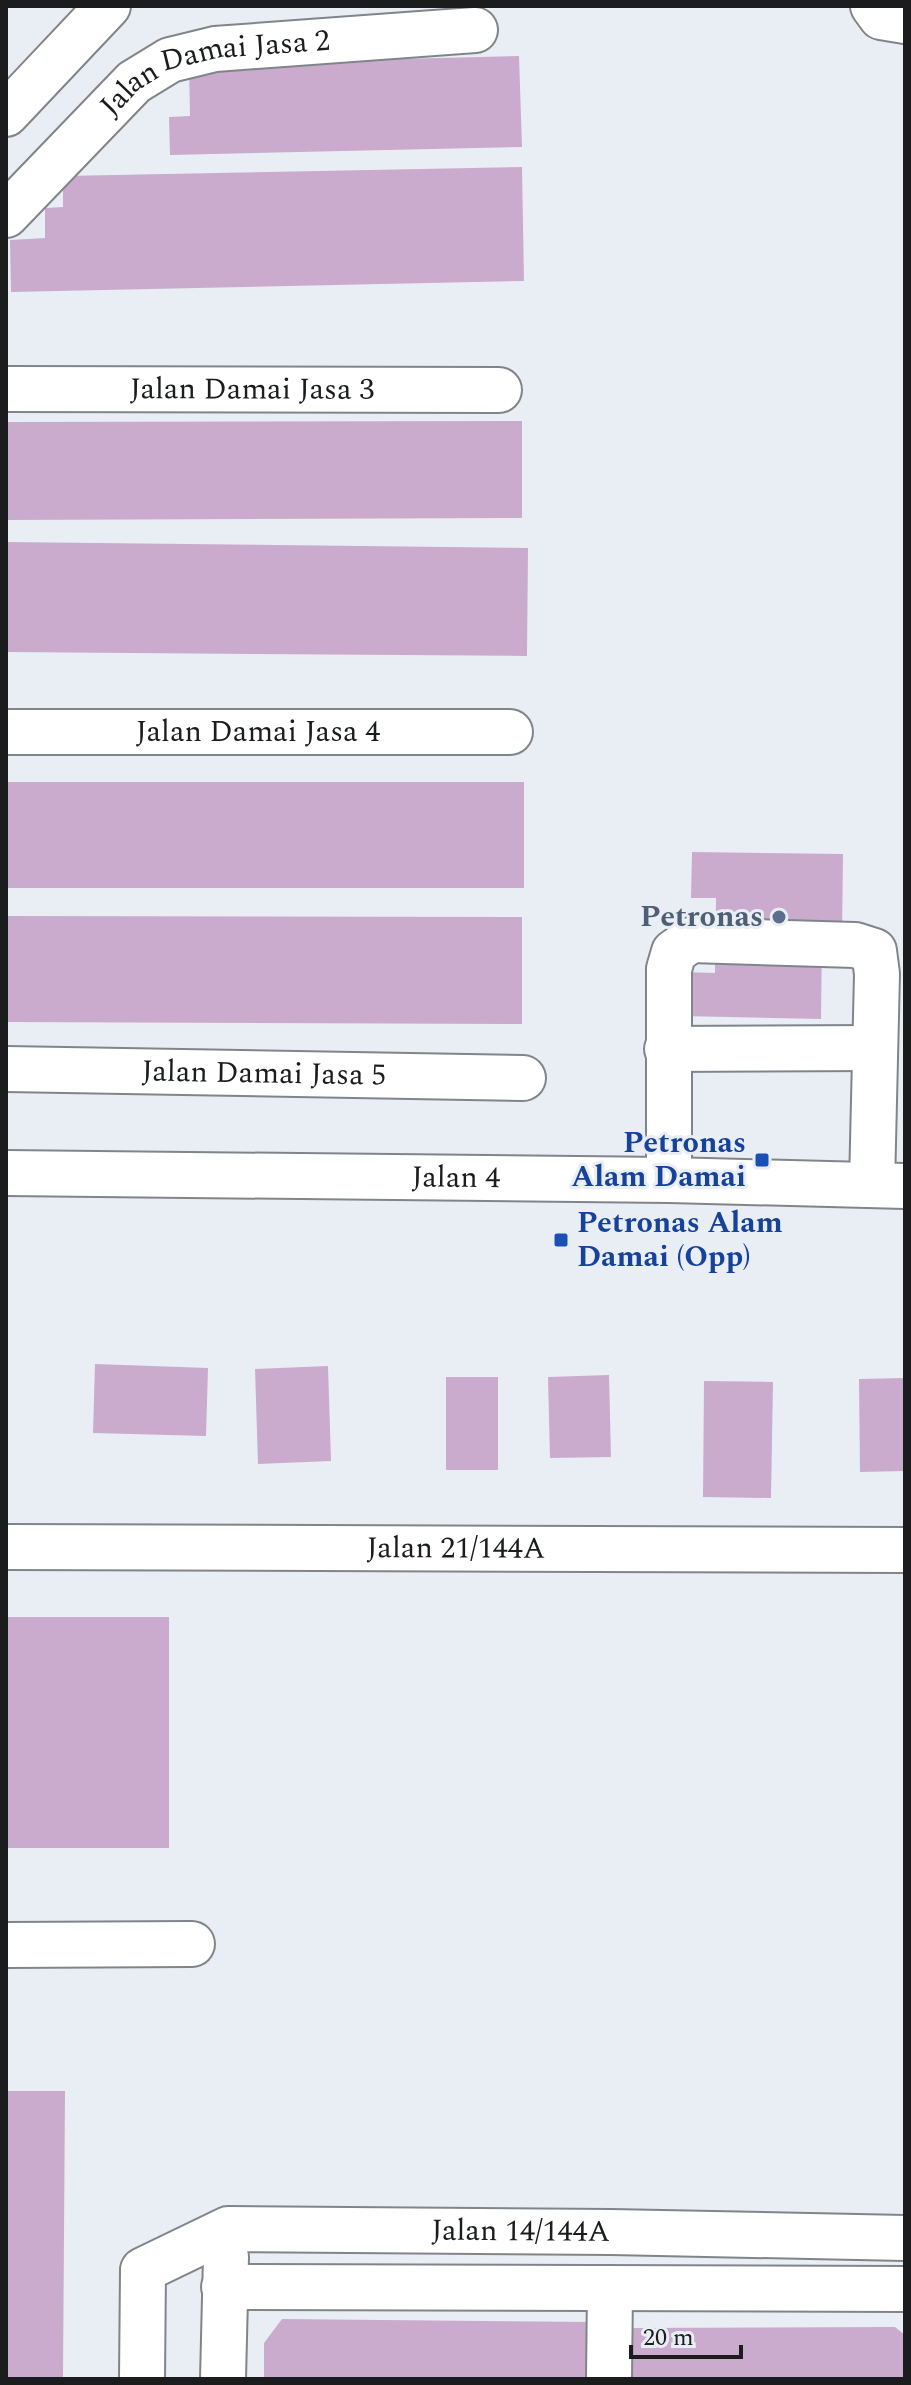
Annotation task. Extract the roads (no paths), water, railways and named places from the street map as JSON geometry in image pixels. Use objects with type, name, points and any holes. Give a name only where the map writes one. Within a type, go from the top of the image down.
[{"type":"street","points":[[873,6],[881,17],[905,21]]},
{"type":"street","points":[[6,114],[97,10]]},
{"type":"street","name":"Jalan Damai Jasa 2","points":[[6,215],[134,82],[170,60],[215,49],[475,30]]},
{"type":"street","name":"Jalan Damai Jasa 3","points":[[6,389],[499,390]]},
{"type":"street","name":"Jalan Damai Jasa 4","points":[[6,732],[510,732]]},
{"type":"street","points":[[669,1180],[669,969],[674,952],[691,940],[855,945],[874,951],[877,974],[875,1048],[889,1186]]},
{"type":"street","points":[[667,1049],[875,1048]]},
{"type":"street","name":"Jalan Damai Jasa 5","points":[[6,1069],[523,1078]]},
{"type":"street","name":"Jalan 4","points":[[6,1173],[669,1180],[889,1186]]},
{"type":"street","name":"Jalan 21/144A","points":[[6,1547],[905,1550]]},
{"type":"street","points":[[6,1945],[192,1944]]},
{"type":"street","points":[[223,2379],[228,2229]]},
{"type":"street","name":"Jalan 14/144A","points":[[142,2379],[143,2270],[228,2229],[905,2238]]},
{"type":"street","name":"Jalan 14/144A","points":[[224,2287],[905,2289]]},
{"type":"street","points":[[609,2379],[610,2288]]},
{"type":"place","name":"Petronas","points":[[779,917]]},
{"type":"place","name":"Petronas Alam Damai","points":[[762,1160]]},
{"type":"place","name":"Petronas Alam Damai (Opp)","points":[[561,1240]]}]
